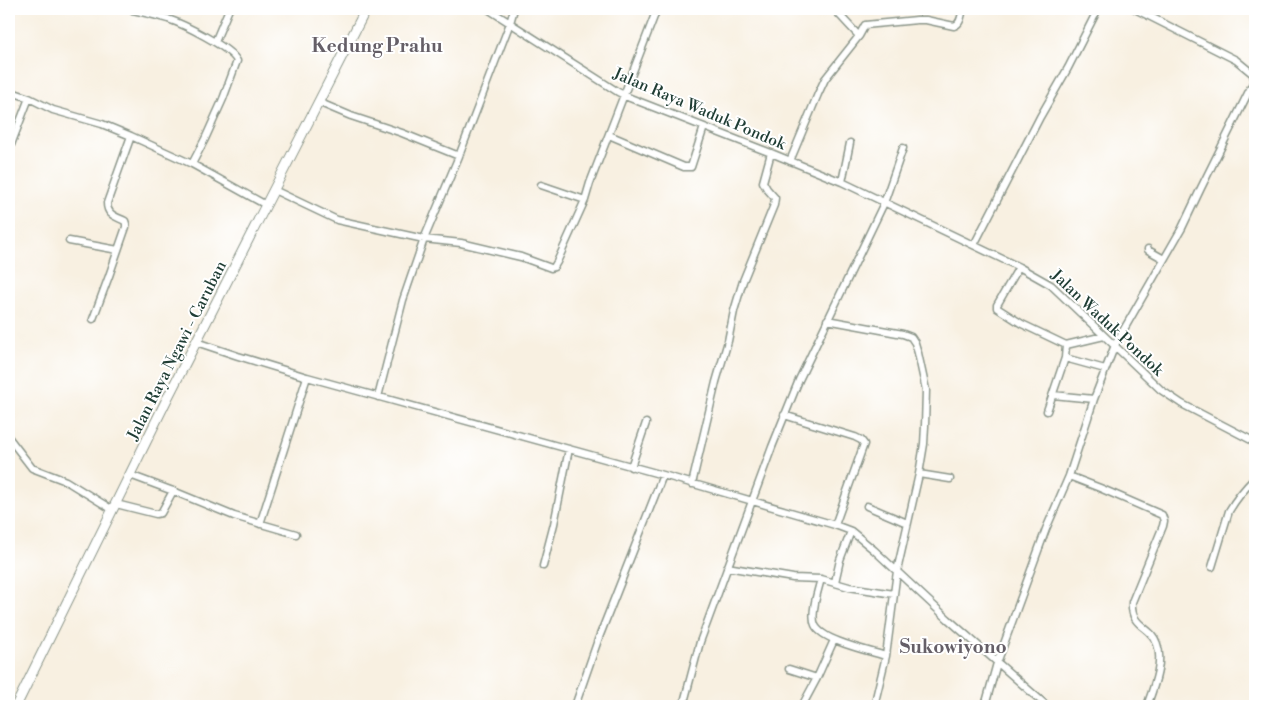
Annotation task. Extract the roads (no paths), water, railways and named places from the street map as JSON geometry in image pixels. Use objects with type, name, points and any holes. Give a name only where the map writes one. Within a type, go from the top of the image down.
[{"type":"highway","name":"Jalan Raya Ngawi - Caruban","points":[[16,706],[196,342],[366,9]]},
{"type":"street","points":[[126,9],[137,10],[168,19],[215,42],[235,57],[237,61],[237,65],[205,139],[192,164]]},
{"type":"street","points":[[215,42],[229,9]]},
{"type":"street","name":"Jalan Raya Waduk Pondok","points":[[488,9],[624,95],[842,182],[884,203]]},
{"type":"street","points":[[378,397],[403,300],[424,239],[459,156],[514,9]]},
{"type":"street","points":[[274,190],[337,220],[424,239],[461,243],[521,257],[551,268],[554,267],[585,200],[657,9]]},
{"type":"street","points":[[834,9],[859,36]]},
{"type":"street","points":[[790,161],[825,79],[859,36],[865,25],[926,20],[954,26],[960,22],[963,9]]},
{"type":"street","points":[[974,245],[1098,9]]},
{"type":"street","points":[[985,706],[997,663],[1046,529],[1069,476],[1094,399],[1115,345],[1182,228],[1253,83],[1253,74],[1236,60],[1135,9]]},
{"type":"street","points":[[9,91],[29,98],[53,110],[102,124],[131,136],[192,164],[266,206]]},
{"type":"street","points":[[9,150],[29,98]]},
{"type":"street","points":[[318,102],[459,156]]},
{"type":"street","points":[[609,135],[684,167],[691,167],[704,127]]},
{"type":"street","points":[[93,319],[126,224],[125,221],[107,210],[107,203],[131,136]]},
{"type":"street","points":[[842,182],[850,143]]},
{"type":"street","points":[[683,706],[700,642],[784,415],[827,320],[884,203],[903,148]]},
{"type":"street","points":[[692,484],[734,311],[774,204],[775,198],[763,182],[771,153]]},
{"type":"street","points":[[540,185],[585,200]]},
{"type":"street","name":"Jalan Waduk Pondok","points":[[884,203],[1019,266],[1051,285],[1171,398],[1255,442]]},
{"type":"street","points":[[70,241],[118,250]]},
{"type":"street","points":[[1148,249],[1164,259]]},
{"type":"street","points":[[1019,266],[997,308],[1022,324],[1066,345],[1104,336]]},
{"type":"street","points":[[827,320],[911,337],[915,343],[926,396],[924,444],[919,474],[907,523],[894,594],[886,656],[874,706]]},
{"type":"street","points":[[196,342],[307,377],[663,475],[851,531],[1047,706]]},
{"type":"street","points":[[1047,411],[1065,358],[1066,345]]},
{"type":"street","points":[[1065,358],[1106,369]]},
{"type":"street","points":[[260,524],[307,377]]},
{"type":"street","points":[[1052,395],[1094,399]]},
{"type":"street","points":[[784,415],[855,437],[864,444],[835,525]]},
{"type":"street","points":[[631,467],[646,423]]},
{"type":"street","points":[[9,438],[32,468],[66,481],[112,511],[159,514],[173,491]]},
{"type":"street","points":[[543,566],[554,524],[569,449]]},
{"type":"street","points":[[919,474],[950,479]]},
{"type":"street","points":[[130,475],[234,516],[296,534]]},
{"type":"street","points":[[575,706],[598,640],[663,475]]},
{"type":"street","points":[[1069,476],[1162,515],[1164,521],[1132,602],[1131,612],[1134,619],[1153,636],[1159,652],[1158,669],[1147,706]]},
{"type":"street","points":[[1212,567],[1228,511],[1255,478]]},
{"type":"street","points":[[867,506],[907,523]]},
{"type":"street","points":[[834,582],[851,531]]},
{"type":"street","points":[[727,567],[793,578],[820,579],[894,594]]},
{"type":"street","points":[[820,579],[813,613],[814,625],[834,640],[886,656]]},
{"type":"street","points":[[802,706],[834,640]]},
{"type":"street","points":[[789,669],[817,678]]},
{"type":"district","name":"Kedung Prahu","points":[[377,45]]},
{"type":"district","name":"Sukowiyono","points":[[953,646]]}]
